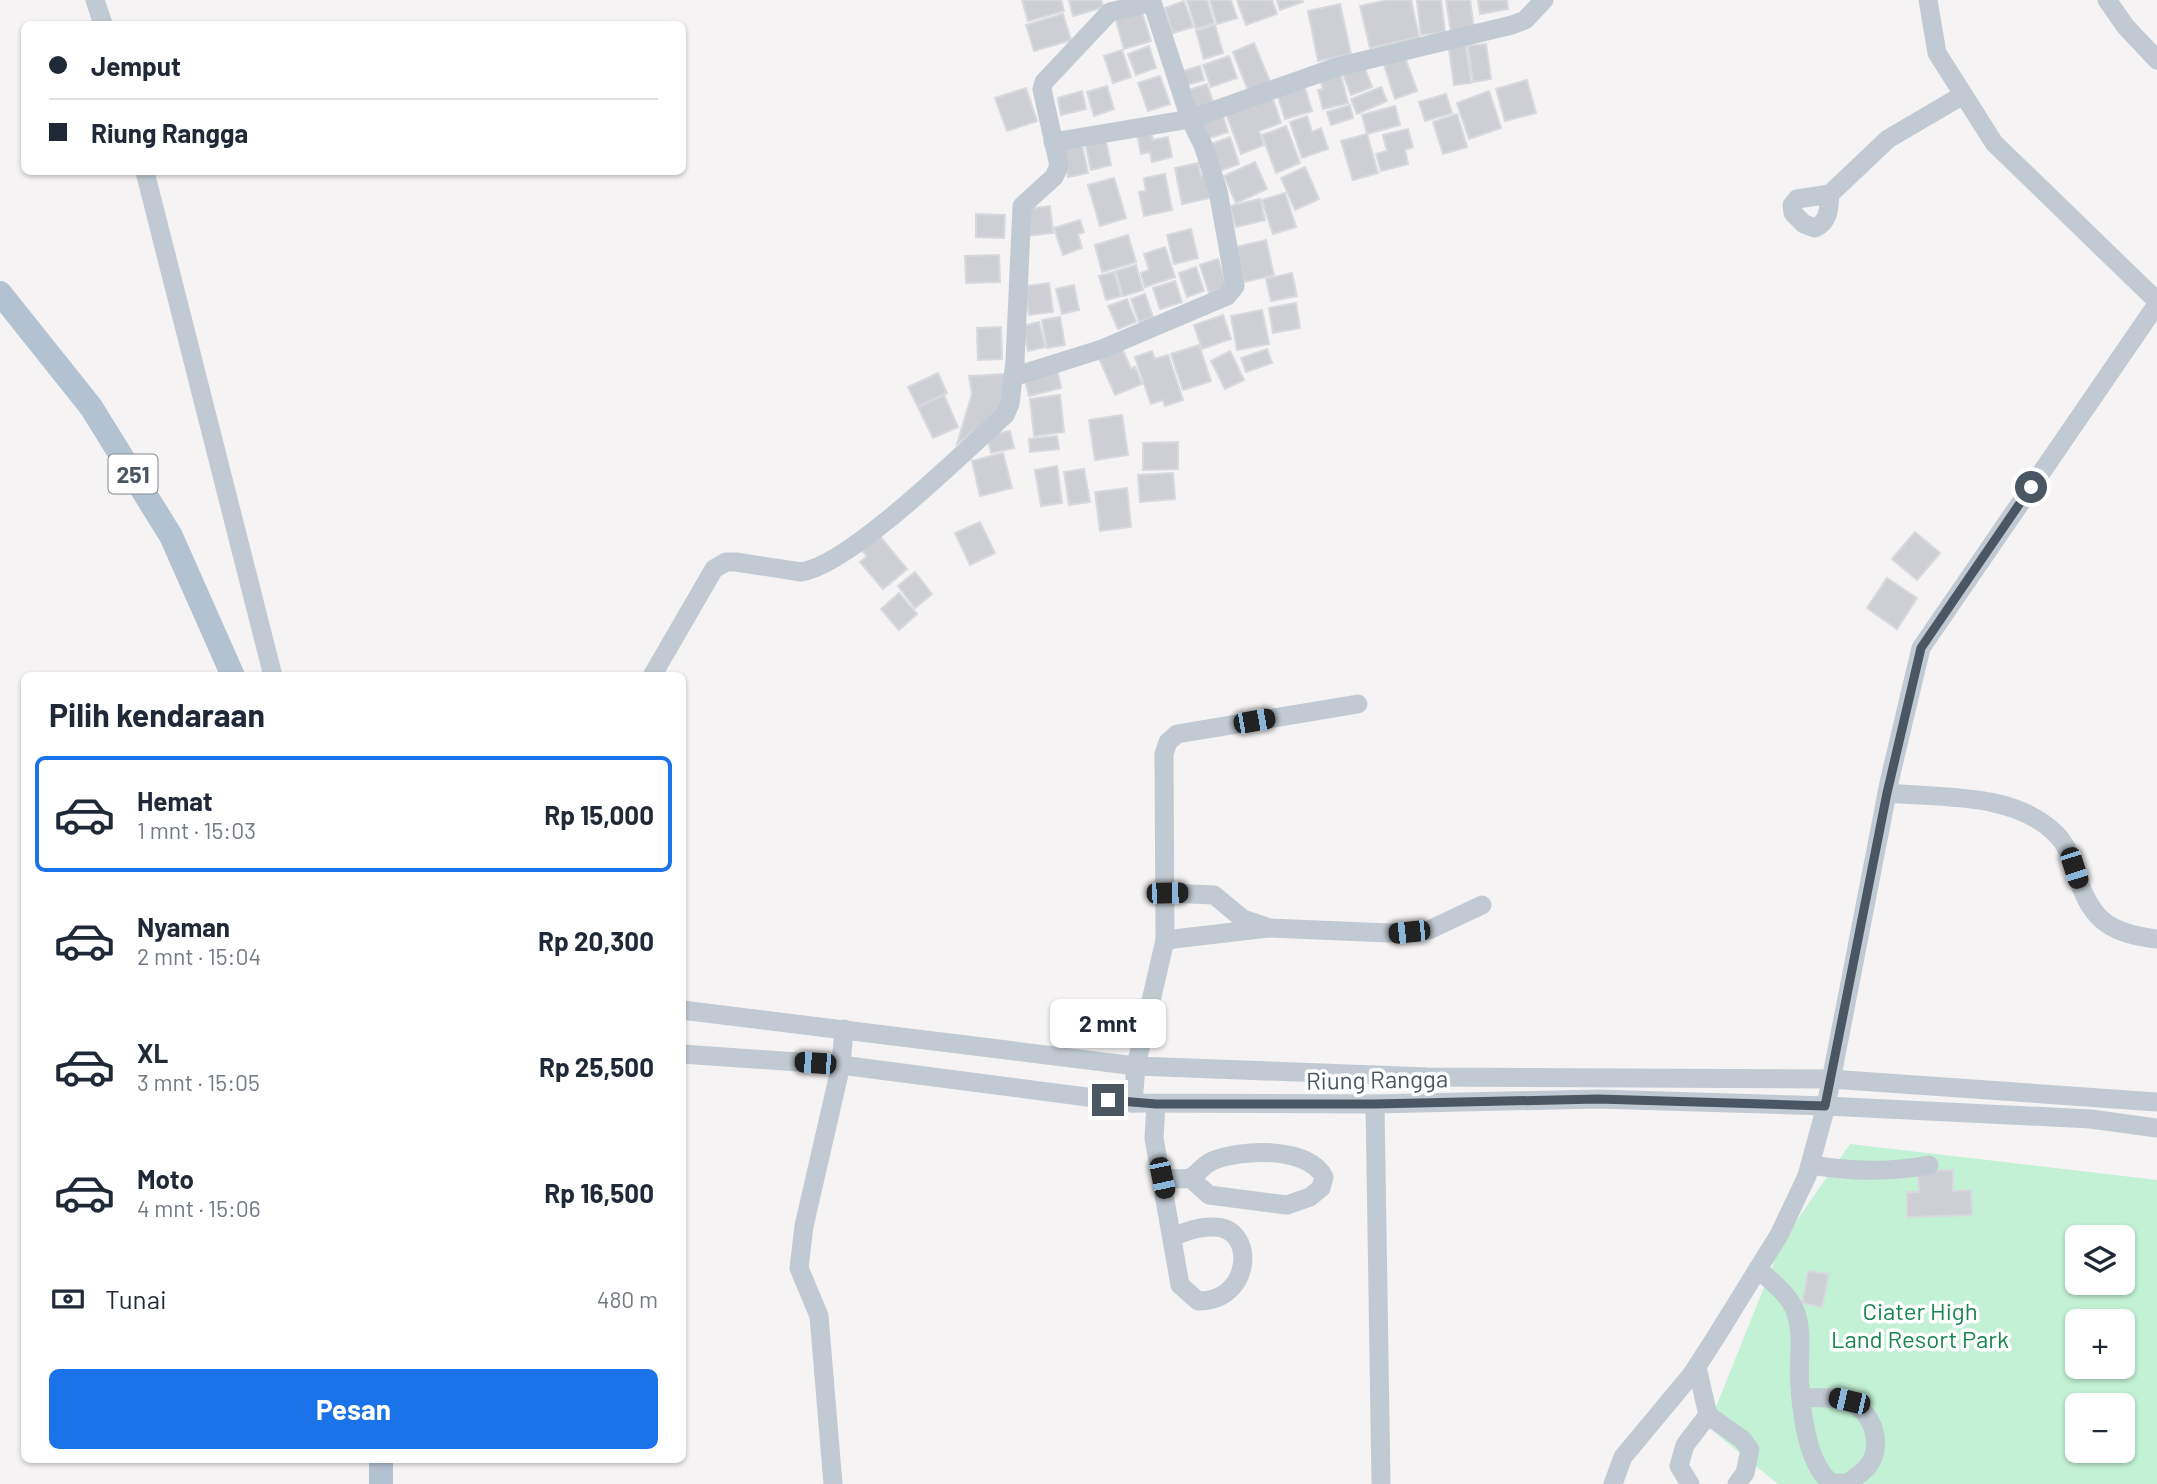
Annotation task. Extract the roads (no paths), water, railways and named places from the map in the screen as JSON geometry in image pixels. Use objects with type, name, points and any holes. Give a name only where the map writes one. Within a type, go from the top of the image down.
[{"type":"main road","name":"251","points":[[0,293],[91,407],[171,536],[233,672]]},
{"type":"main road","points":[[381,1463],[381,1484]]},
{"type":"street","points":[[95,0],[102,21]]},
{"type":"street","points":[[1053,142],[1190,118],[1337,67],[1512,26],[1525,20],[1544,0]]},
{"type":"street","points":[[1613,1484],[1623,1457],[1697,1367],[1779,1236],[1810,1165],[1825,1106],[1887,793],[1921,648],[2157,303],[1994,143],[1937,53],[1928,0]]},
{"type":"street","points":[[2107,0],[2126,27],[2157,60]]},
{"type":"street","points":[[654,672],[714,569],[726,562],[801,572],[813,570],[844,554],[1005,415],[1010,404],[1013,377],[1022,206],[1058,171],[1041,98],[1044,82],[1109,6],[1156,1],[1190,118],[1203,145],[1218,191],[1236,281],[1233,292],[1102,349],[1013,377]]},
{"type":"street","points":[[1830,194],[1888,139],[1963,95]]},
{"type":"street","points":[[146,175],[272,672]]},
{"type":"street","points":[[1133,1103],[1136,1066],[1165,940],[1167,893],[1164,754],[1168,742],[1177,734],[1358,704]]},
{"type":"street","points":[[1887,793],[1997,802],[2031,817],[2055,832],[2068,849],[2088,906],[2102,922],[2131,936],[2157,939]]},
{"type":"street","points":[[1167,893],[1214,895],[1244,919],[1268,928]]},
{"type":"street","points":[[1165,940],[1268,928],[1389,933],[1429,930],[1482,905]]},
{"type":"street","points":[[686,1010],[1136,1066],[1429,1077],[1830,1079],[2157,1102]]},
{"type":"street","points":[[833,1484],[819,1316],[799,1268],[804,1226],[841,1065],[844,1029]]},
{"type":"street","name":"Riung Rangga","points":[[686,1055],[841,1065],[1133,1103],[1375,1104],[1598,1099],[1825,1106],[2091,1119],[2157,1128]]},
{"type":"street","points":[[1156,1104],[1154,1138],[1172,1237]]},
{"type":"street","points":[[1375,1104],[1381,1484]]},
{"type":"street","points":[[1162,1178],[1190,1178],[1215,1160],[1266,1153],[1303,1156],[1318,1166],[1324,1177],[1321,1188],[1310,1197],[1287,1205],[1209,1195],[1190,1178]]},
{"type":"street","points":[[1810,1165],[1866,1172],[1896,1171],[1929,1165]]},
{"type":"street","points":[[1758,1269],[1782,1290],[1794,1309],[1800,1335],[1802,1398],[1818,1469],[1831,1483],[1848,1483],[1869,1466],[1877,1444],[1871,1421],[1849,1401],[1829,1397],[1802,1398]]},
{"type":"street","points":[[1697,1367],[1708,1415],[1743,1440],[1750,1450],[1745,1473],[1737,1484]]},
{"type":"street","points":[[1690,1484],[1679,1466],[1685,1445],[1708,1415]]},
{"type":"park label","name":"Ciater High Land Resort Park","points":[[1920,1324]]}]
